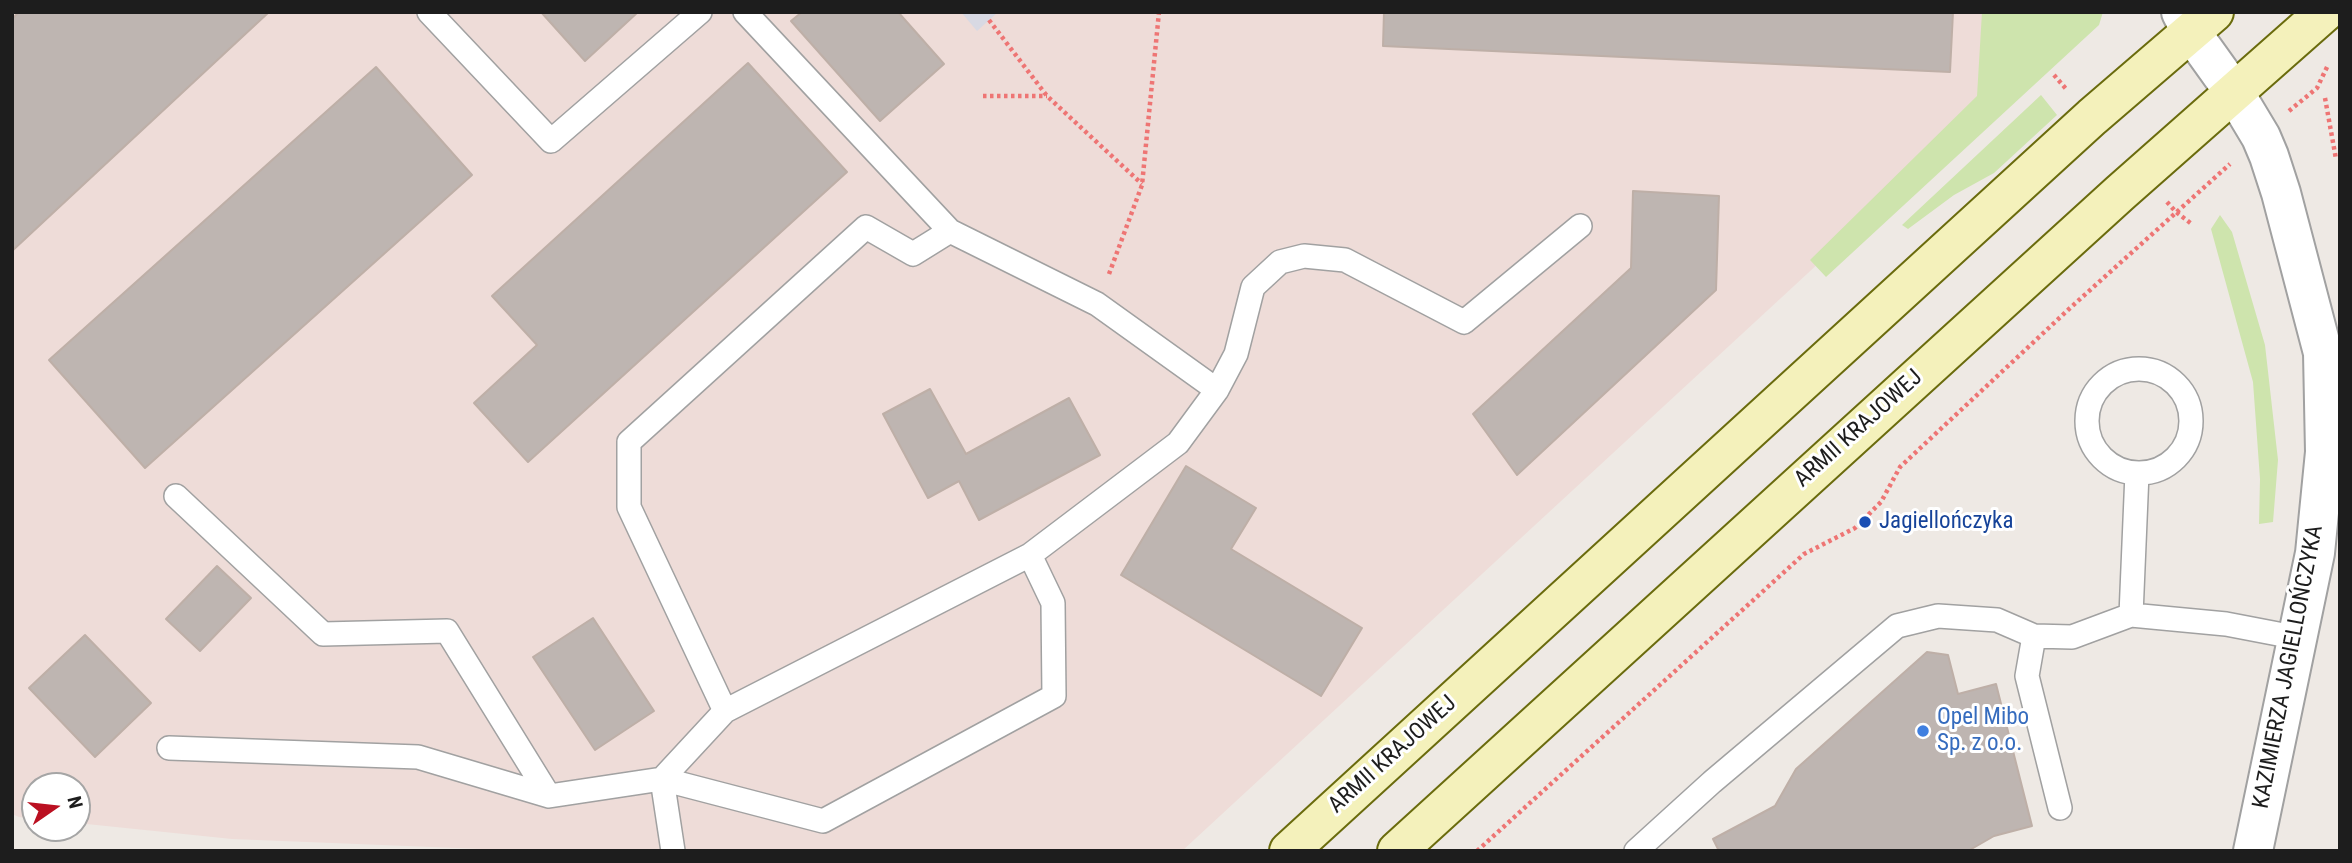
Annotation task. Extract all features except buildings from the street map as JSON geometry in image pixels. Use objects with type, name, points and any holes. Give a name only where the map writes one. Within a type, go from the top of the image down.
[{"type":"main road","name":"ARMII KRAJOWEJ","points":[[1397,851],[1860,428],[2325,12]]},
{"type":"main road","name":"ARMII KRAJOWEJ","points":[[1289,851],[2092,117],[2195,19]]},
{"type":"street","name":"KAZIMIERZA JAGIELLOŃCZYKA","points":[[2195,19],[2260,136],[2281,193],[2323,353],[2325,452],[2315,553],[2253,851]]},
{"type":"lane","points":[[429,12],[551,141],[700,12]]},
{"type":"lane","points":[[745,12],[950,231],[1097,304],[1217,390]]},
{"type":"lane","points":[[662,779],[725,711],[1030,555],[1178,443],[1217,390],[1236,354],[1253,287],[1280,262],[1304,257],[1345,260],[1464,322],[1580,226]]},
{"type":"lane","points":[[725,711],[629,507],[629,443],[866,227],[913,254],[950,231]]},
{"type":"lane","points":[[2149,370],[2166,376],[2178,387],[2188,402],[2191,419],[2189,436],[2182,451],[2169,463],[2154,471],[2137,473],[2120,470],[2105,461],[2094,448],[2088,432],[2087,414],[2092,398],[2102,384],[2116,374],[2149,370]]},
{"type":"lane","points":[[2131,615],[2137,473]]},
{"type":"lane","points":[[176,496],[323,634],[447,631],[549,796]]},
{"type":"lane","points":[[169,748],[418,757],[549,796],[662,779],[823,821],[1054,696],[1053,603],[1030,555]]},
{"type":"lane","points":[[1636,851],[1897,626],[1938,616],[1997,620],[2034,636],[2072,637],[2131,615],[2226,624],[2299,638]]},
{"type":"lane","points":[[2034,636],[2027,676],[2060,808]]},
{"type":"lane","points":[[662,779],[673,851]]},
{"type":"path","points":[[1097,304],[1142,185],[1159,12]]},
{"type":"path","points":[[989,20],[1047,96],[1142,185]]},
{"type":"path","points":[[1476,851],[1804,554],[1855,527],[1881,502],[1900,467],[2176,212],[2317,88],[2333,55]]},
{"type":"path","points":[[983,96],[1047,96]]},
{"type":"path","points":[[2325,98],[2336,159]]},
{"type":"path","points":[[2162,195],[2176,212],[2193,225]]},
{"type":"shaded area","points":[[12,12],[2004,12],[1990,105],[1182,851],[532,851],[232,839],[91,824],[91,772],[21,772],[21,817],[12,814]]},
{"type":"shaded area","points":[[961,12],[998,12],[977,31]]},
{"type":"green space","points":[[1982,12],[2103,12],[2099,25],[1826,277],[1810,260],[1977,96]]},
{"type":"green space","points":[[2041,95],[2057,115],[1994,173],[1954,195],[1908,229],[1902,225]]},
{"type":"green space","points":[[2220,215],[2232,232],[2265,345],[2278,460],[2273,522],[2259,524],[2260,479],[2253,382],[2211,229]]},
{"type":"place","name":"Jagiellończyka","points":[[1865,522]]},
{"type":"place","name":"Opel Mibo Sp. z o.o.","points":[[1923,731]]}]
